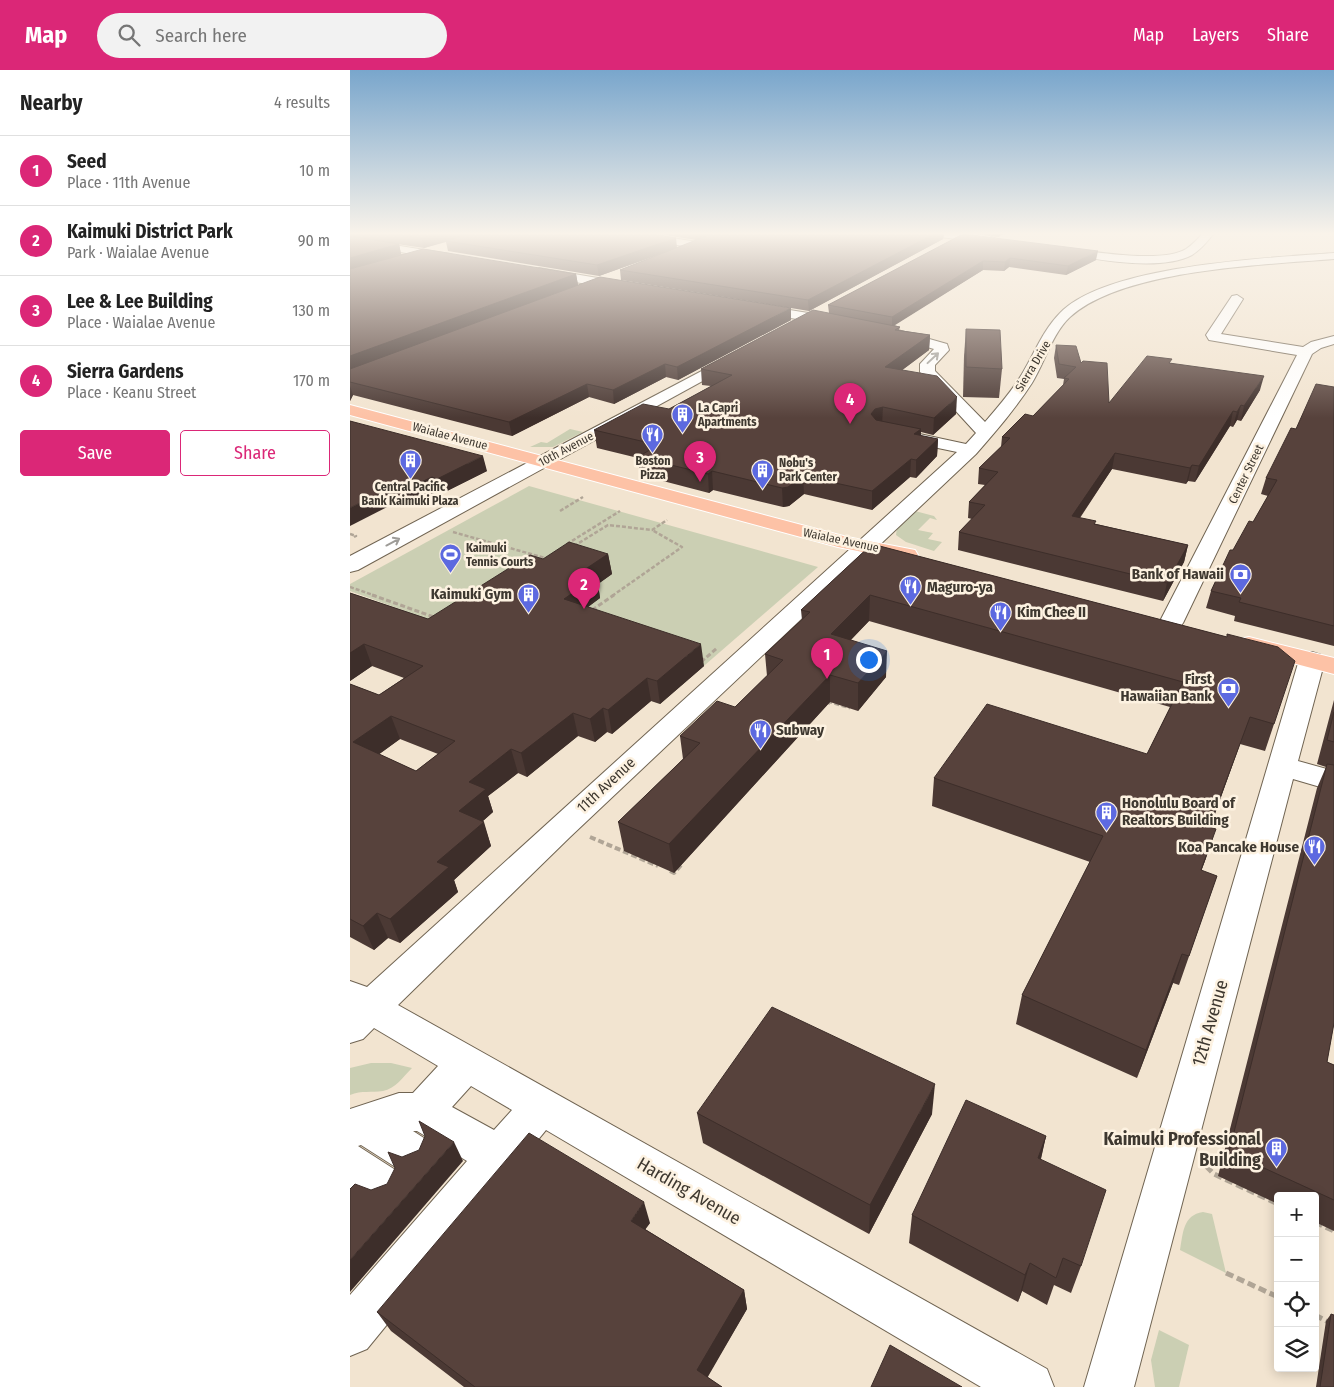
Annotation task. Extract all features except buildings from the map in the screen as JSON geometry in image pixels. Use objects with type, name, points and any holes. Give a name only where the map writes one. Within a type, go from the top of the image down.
[{"type":"main road","name":"Waialae Avenue","points":[[350,410],[829,538],[925,559]]},
{"type":"main road","points":[[1227,638],[1323,663]]},
{"type":"street","name":"Sierra Drive","points":[[864,546],[970,450],[986,433],[1020,388],[1058,323],[1068,312],[1084,302],[1103,294]]},
{"type":"street","points":[[1237,299],[1213,335],[1214,337],[1306,352],[1316,345],[1334,340]]},
{"type":"street","points":[[739,305],[854,325]]},
{"type":"street","points":[[790,328],[829,307]]},
{"type":"street","points":[[877,329],[930,342],[942,347],[942,350],[927,364],[928,372],[986,433]]},
{"type":"street","name":"10th Avenue","points":[[350,565],[747,351]]},
{"type":"street","name":"Center Street","points":[[1172,623],[1306,352]]},
{"type":"street","points":[[882,431],[970,450]]},
{"type":"street","name":"11th Avenue","points":[[357,1010],[864,546]]},
{"type":"street","name":"12th Avenue","points":[[1109,1387],[1282,766],[1323,663]]},
{"type":"street","points":[[1282,766],[1334,781]]},
{"type":"street","name":"Harding Avenue","points":[[357,1010],[466,1063],[1029,1387]]},
{"type":"street","points":[[422,1112],[466,1063]]},
{"type":"street","points":[[350,1332],[431,1218],[460,1184],[499,1156],[541,1106]]},
{"type":"street","points":[[356,1127],[399,1112],[422,1112],[499,1156]]},
{"type":"street","points":[[356,1127],[412,1154]]},
{"type":"path","points":[[560,511],[583,497]]},
{"type":"path","points":[[560,549],[620,511]]},
{"type":"path","points":[[652,530],[667,520]]},
{"type":"path","points":[[569,550],[608,525],[652,530],[682,546],[588,612],[596,615]]},
{"type":"path","points":[[447,530],[542,561],[540,562]]},
{"type":"path","points":[[350,534],[356,536],[350,539]]},
{"type":"path","points":[[584,534],[591,536]]},
{"type":"path","points":[[493,545],[543,559],[552,554]]},
{"type":"path","points":[[350,587],[436,618]]},
{"type":"path","points":[[695,663],[702,665],[704,663]]},
{"type":"path","points":[[824,709],[830,702],[858,710]]},
{"type":"path","points":[[582,833],[674,873],[687,859]]},
{"type":"path","points":[[1286,845],[1309,852]]},
{"type":"path","points":[[1205,1165],[1214,1174],[1274,1202]]},
{"type":"path","points":[[1319,1224],[1334,1231]]},
{"type":"path","points":[[1226,1273],[1274,1296]]},
{"type":"path","points":[[1319,1317],[1334,1325]]},
{"type":"green space","points":[[570,429],[583,432],[553,447],[530,447],[541,442],[547,443]]},
{"type":"green space","points":[[529,486],[818,567],[660,704],[350,591],[350,584]]},
{"type":"green space","points":[[915,511],[934,516],[937,520],[930,518],[918,530],[933,533],[928,539],[942,542],[934,551],[906,542],[896,535],[897,528]]},
{"type":"green space","points":[[371,1063],[391,1063],[412,1068],[399,1082],[387,1090],[350,1095],[350,1068]]},
{"type":"green space","points":[[1203,1212],[1212,1214],[1226,1273],[1180,1250],[1183,1231],[1188,1221],[1196,1214]]},
{"type":"green space","points":[[1159,1330],[1189,1345],[1179,1387],[1155,1387],[1151,1360]]},
{"type":"place","name":"Sierra Gardens","points":[[850,424]]},
{"type":"place","name":"La Capri Apartments","points":[[682,434]]},
{"type":"place","name":"Boston Pizza","points":[[653,453]]},
{"type":"place","name":"Central Pacific Bank Kaimuki Plaza","points":[[410,479]]},
{"type":"place","name":"Lee & Lee Building","points":[[700,482]]},
{"type":"place","name":"Nobu's Park Center","points":[[763,489]]},
{"type":"place","name":"Kaimuki Tennis Courts","points":[[450,574]]},
{"type":"place","name":"Bank of Hawaii","points":[[1240,593]]},
{"type":"place","name":"Maguro-ya","points":[[911,606]]},
{"type":"place","name":"Kaimuki District Park","points":[[584,609]]},
{"type":"place","name":"Kaimuki Gym","points":[[528,613]]},
{"type":"place","name":"Kim Chee II","points":[[1001,631]]},
{"type":"place","name":"Seed","points":[[827,679]]},
{"type":"place","name":"First Hawaiian Bank","points":[[1228,707]]},
{"type":"place","name":"Subway","points":[[760,749]]},
{"type":"place","name":"Honolulu Board of Realtors Building","points":[[1106,831]]},
{"type":"place","name":"Koa Pancake House","points":[[1315,866]]},
{"type":"place","name":"Kaimuki Professional Building","points":[[1277,1168]]}]
